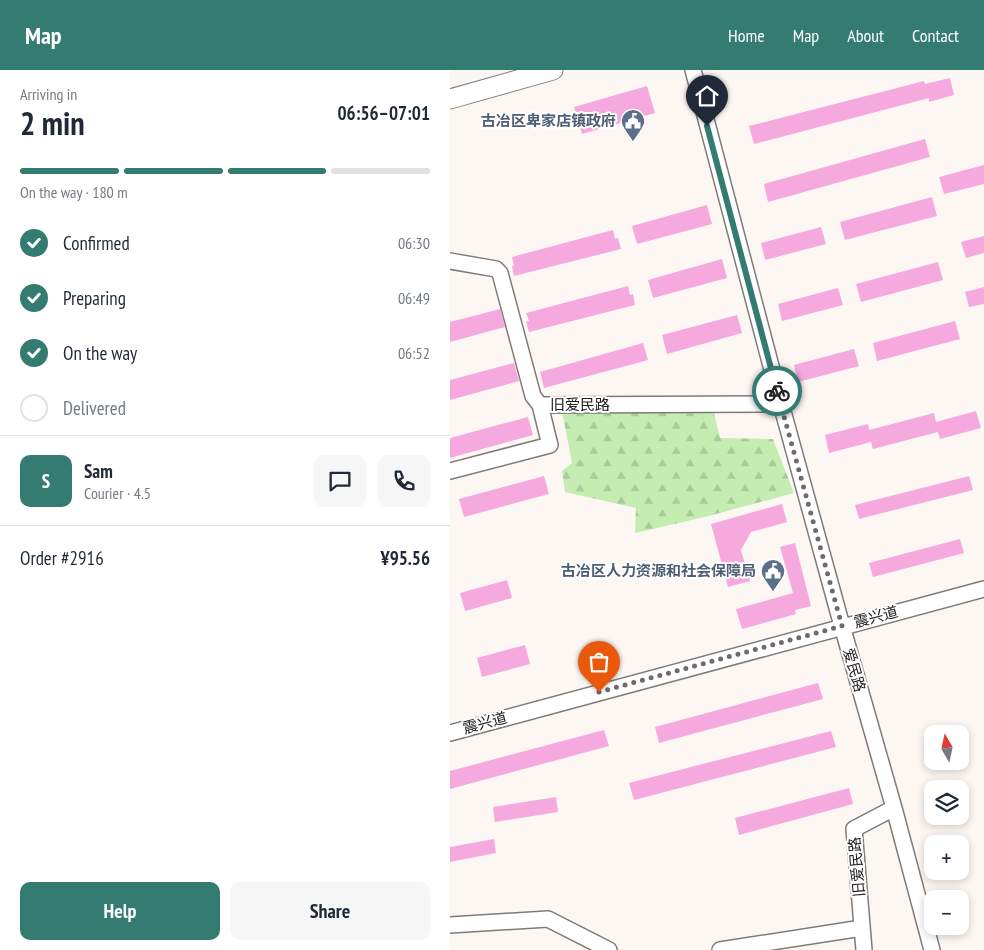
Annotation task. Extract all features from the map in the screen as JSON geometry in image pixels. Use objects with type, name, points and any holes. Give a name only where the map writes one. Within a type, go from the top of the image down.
[{"type":"main road","points":[[450,99],[523,74],[553,70]]},
{"type":"street","name":"爱民路","points":[[693,70],[781,404],[932,950]]},
{"type":"street","name":"旧爱民路","points":[[450,261],[496,269],[500,273],[533,396],[540,405],[781,404]]},
{"type":"street","points":[[450,471],[550,444],[540,405]]},
{"type":"street","name":"震兴道","points":[[450,733],[984,588]]},
{"type":"street","name":"旧爱民路","points":[[864,950],[854,829],[894,808]]},
{"type":"street","points":[[450,925],[548,920],[609,950]]},
{"type":"street","points":[[720,950],[862,928]]},
{"type":"green space","points":[[712,404],[720,438],[773,439],[794,493],[705,517],[635,533],[636,508],[565,492],[562,471],[572,463],[561,406]]},
{"type":"building","points":[[950,78],[954,95],[929,102],[929,98],[754,144],[749,126],[924,81],[925,84]]},
{"type":"building","name":"古冶区卑家店镇政府","points":[[647,86],[655,113],[582,134],[574,107]]},
{"type":"building","points":[[925,139],[930,157],[768,202],[764,184]]},
{"type":"building","points":[[984,165],[984,184],[944,194],[939,177]]},
{"type":"building","points":[[932,197],[937,216],[845,240],[840,222]]},
{"type":"building","points":[[707,205],[712,224],[637,244],[632,226]]},
{"type":"building","points":[[821,227],[826,244],[765,260],[761,243]]},
{"type":"building","points":[[613,230],[615,239],[618,238],[621,249],[514,276],[512,257]]},
{"type":"building","points":[[984,236],[984,253],[966,258],[961,242]]},
{"type":"building","points":[[722,259],[727,278],[653,298],[648,280]]},
{"type":"building","points":[[938,262],[943,280],[861,302],[856,284]]},
{"type":"building","points":[[628,286],[630,295],[633,294],[635,305],[529,332],[526,322],[529,321],[526,313]]},
{"type":"building","points":[[984,287],[984,304],[969,307],[965,292]]},
{"type":"building","points":[[838,288],[843,305],[782,321],[778,304]]},
{"type":"building","points":[[500,309],[505,327],[450,342],[450,322]]},
{"type":"building","points":[[737,315],[742,333],[667,354],[662,335]]},
{"type":"building","points":[[955,321],[960,339],[877,361],[873,343]]},
{"type":"building","points":[[643,343],[648,360],[544,388],[540,372]]},
{"type":"building","points":[[854,349],[859,366],[798,382],[794,365]]},
{"type":"building","points":[[514,363],[519,381],[450,400],[450,380]]},
{"type":"building","points":[[976,411],[981,428],[940,439],[938,432],[873,449],[871,442],[829,453],[825,435],[868,424],[869,430],[934,413],[936,422]]},
{"type":"building","points":[[528,417],[533,435],[450,458],[450,438]]},
{"type":"building","points":[[544,476],[549,494],[464,517],[459,499]]},
{"type":"building","points":[[969,476],[973,490],[859,519],[855,505]]},
{"type":"building","name":"古冶区人力资源和社会保障局","points":[[782,504],[787,522],[751,532],[741,550],[750,581],[728,587],[711,524]]},
{"type":"building","points":[[960,539],[964,553],[873,577],[869,563]]},
{"type":"building","points":[[795,543],[811,606],[795,610],[796,614],[742,629],[736,609],[793,593],[780,547]]},
{"type":"building","points":[[507,580],[512,598],[465,611],[460,593]]},
{"type":"building","points":[[525,645],[530,664],[482,677],[477,658]]},
{"type":"building","points":[[818,683],[823,699],[659,743],[655,727]]},
{"type":"building","points":[[604,730],[609,746],[450,789],[450,771]]},
{"type":"building","points":[[831,731],[836,747],[634,800],[629,783]]},
{"type":"building","points":[[849,788],[853,804],[739,835],[735,818]]},
{"type":"building","points":[[556,797],[558,812],[495,822],[493,807]]},
{"type":"building","points":[[494,839],[496,853],[450,862],[450,847]]},
{"type":"way so far","points":[[599,692],[842,626],[777,391]]},
{"type":"place","name":"古冶区卑家店镇政府","points":[[633,142]]},
{"type":"place","name":"古冶区人力资源和社会保障局","points":[[773,592]]},
{"type":"route","points":[[707,126],[777,391]]}]
